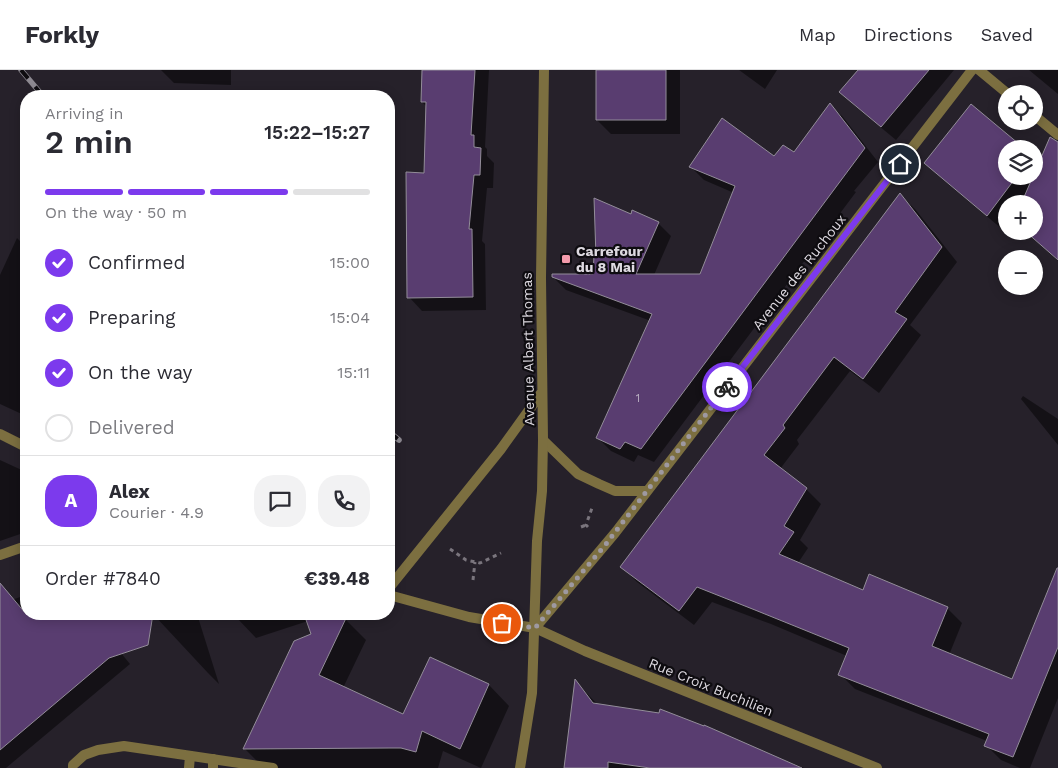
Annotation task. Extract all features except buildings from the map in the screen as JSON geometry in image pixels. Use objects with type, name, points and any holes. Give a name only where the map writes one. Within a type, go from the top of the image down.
[{"type":"street","name":"Avenue Albert Thomas","points":[[520,768],[532,693],[537,541],[542,492],[541,278],[544,70]]},
{"type":"street","name":"Avenue des Ruchoux","points":[[535,628],[606,544],[972,70]]},
{"type":"street","points":[[979,70],[998,86]]},
{"type":"street","points":[[1043,122],[1058,135]]},
{"type":"street","points":[[395,581],[501,450],[542,392]]},
{"type":"street","points":[[0,434],[20,444]]},
{"type":"street","points":[[543,440],[578,474],[615,491],[647,491]]},
{"type":"street","points":[[0,555],[20,548]]},
{"type":"street","name":"Rue Croix Buchilien","points":[[395,597],[469,617],[535,628],[585,651],[877,768]]},
{"type":"street","points":[[73,768],[73,765],[84,755],[98,750],[124,746],[190,756],[213,764],[273,768]]},
{"type":"street","points":[[189,768],[190,756]]},
{"type":"path","points":[[581,527],[586,525],[594,502]]},
{"type":"path","points":[[586,525],[591,531]]},
{"type":"path","points":[[432,536],[466,560],[480,563],[501,553]]},
{"type":"path","points":[[473,580],[475,562]]},
{"type":"railway","points":[[21,70],[38,90]]},
{"type":"railway","points":[[395,437],[399,440]]},
{"type":"way so far","points":[[502,623],[535,628],[606,544],[727,387]]},
{"type":"place","name":"Carrefour du 8 Mai","points":[[566,259]]},
{"type":"route","points":[[727,387],[900,164]]}]
